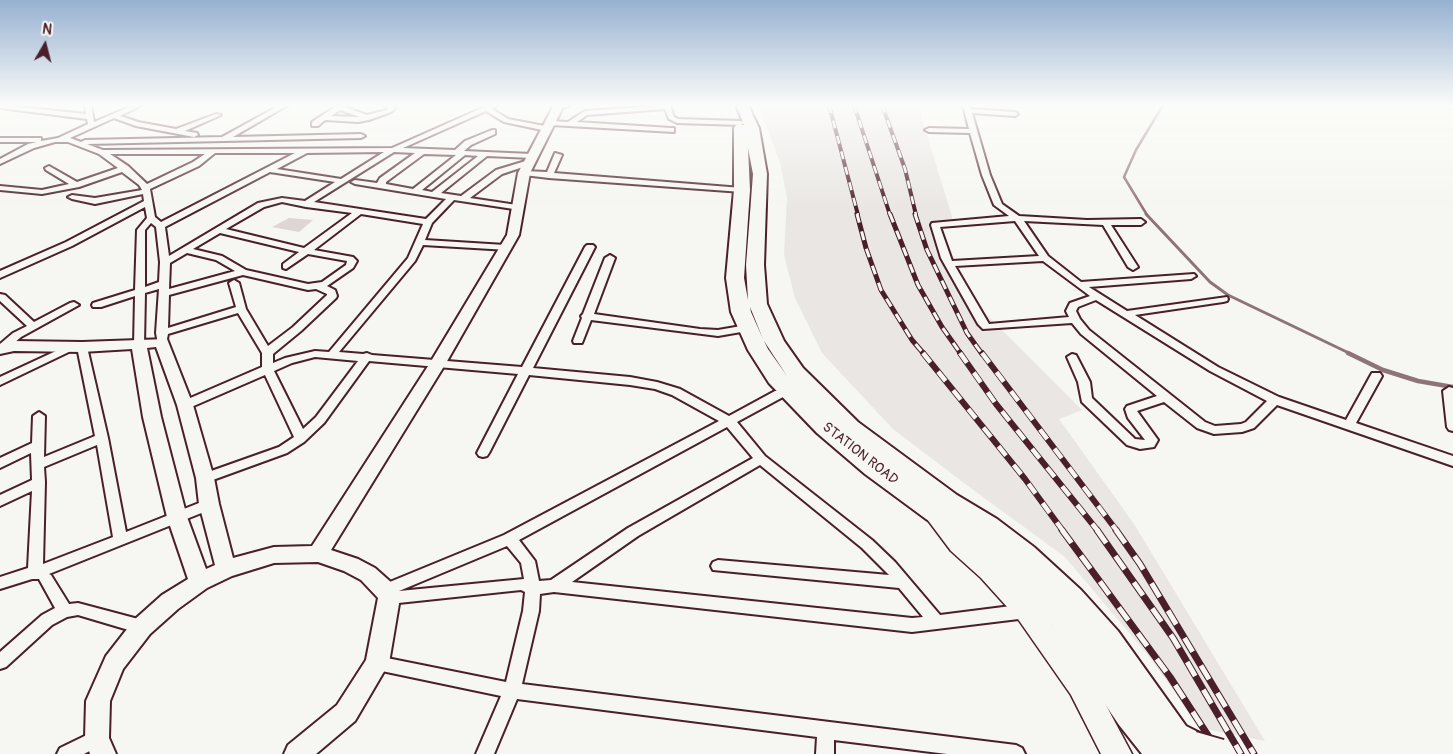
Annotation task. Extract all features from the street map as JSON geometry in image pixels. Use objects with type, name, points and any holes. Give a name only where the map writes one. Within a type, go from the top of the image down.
[{"type":"highway","name":"STATION ROAD","points":[[742,140],[742,190],[735,278],[737,298],[747,328],[758,350],[777,378],[825,427],[861,447],[942,507]]},
{"type":"highway","points":[[746,140],[749,164],[742,271],[748,311],[766,352],[785,375],[861,447]]},
{"type":"highway","name":"STATION ROAD","points":[[754,140],[759,166],[756,288],[765,324],[796,373],[861,447]]},
{"type":"highway","points":[[942,507],[1022,571],[1061,615],[1130,714],[1180,744]]},
{"type":"main road","name":"STATION ROAD","points":[[942,507],[959,544],[990,571],[1027,611],[1081,686],[1117,754]]},
{"type":"street","points":[[0,162],[31,146],[53,140]]},
{"type":"street","points":[[66,140],[78,142],[167,140]]},
{"type":"street","points":[[72,197],[86,200],[107,200],[146,189],[196,164],[224,140]]},
{"type":"street","points":[[160,226],[271,170],[303,150],[309,140]]},
{"type":"street","points":[[306,204],[393,150],[415,140]]},
{"type":"street","points":[[414,192],[460,153],[468,143],[474,140]]},
{"type":"street","points":[[318,554],[438,363],[513,234],[517,208],[528,164],[541,140]]},
{"type":"street","points":[[976,140],[998,205],[1017,218],[1045,258],[1096,297],[1214,370],[1274,400],[1350,424],[1453,461]]},
{"type":"street","points":[[78,142],[102,152],[125,168],[146,189],[151,218],[160,226],[164,262],[162,337],[185,405],[205,478],[209,504],[226,569]]},
{"type":"street","points":[[0,146],[31,146]]},
{"type":"street","points":[[102,152],[393,150],[484,154],[528,164],[549,176],[742,190]]},
{"type":"street","points":[[383,186],[381,183],[383,180],[423,151]]},
{"type":"street","points":[[433,195],[484,154]]},
{"type":"street","points":[[549,176],[558,155]]},
{"type":"street","points":[[463,199],[499,172],[528,164]]},
{"type":"street","points":[[49,168],[76,185]]},
{"type":"street","points":[[0,188],[42,192],[76,185],[125,168]]},
{"type":"street","points":[[271,170],[341,182]]},
{"type":"street","points":[[355,182],[517,208]]},
{"type":"street","points":[[334,354],[412,259],[428,222],[452,197]]},
{"type":"street","points":[[164,262],[272,201],[306,204],[428,222]]},
{"type":"street","points":[[0,275],[69,244],[149,202]]},
{"type":"street","points":[[286,266],[358,212]]},
{"type":"street","points":[[151,218],[141,230],[139,345],[152,417],[177,517],[200,582]]},
{"type":"street","points":[[1075,320],[987,327],[983,324],[950,264],[935,225],[1017,218],[1141,222]]},
{"type":"street","points":[[1105,222],[1133,267]]},
{"type":"street","points":[[185,250],[219,258],[243,272],[308,287],[317,286],[331,279],[350,266],[352,261],[350,259],[304,252],[218,230]]},
{"type":"street","points":[[419,242],[505,248]]},
{"type":"street","points":[[483,453],[590,247]]},
{"type":"street","points":[[578,341],[586,316],[610,258]]},
{"type":"street","points":[[950,264],[1045,258]]},
{"type":"street","points":[[97,305],[139,292],[243,272]]},
{"type":"street","points":[[1079,284],[1191,276]]},
{"type":"street","points":[[234,283],[241,309],[267,352],[268,369],[299,433],[300,439]]},
{"type":"street","points":[[267,352],[298,328],[332,296],[332,292],[317,286]]},
{"type":"street","points":[[1,297],[34,326]]},
{"type":"street","points":[[1096,297],[1074,305],[1071,311],[1075,320],[1085,332],[1200,425],[1214,430],[1228,431],[1250,425],[1274,400]]},
{"type":"street","points":[[1125,314],[1223,299]]},
{"type":"street","points":[[1,349],[17,335],[74,305]]},
{"type":"street","points":[[1,349],[19,346],[139,345],[241,309]]},
{"type":"street","points":[[586,316],[700,332],[718,333],[747,328]]},
{"type":"street","points":[[0,381],[77,347]]},
{"type":"street","points":[[77,347],[102,438],[121,540]]},
{"type":"street","points":[[185,405],[304,355],[367,356],[630,381],[657,386],[676,392],[728,421],[761,459],[867,544],[903,582],[937,623]]},
{"type":"street","points":[[205,478],[283,450],[300,439],[320,420],[367,356]]},
{"type":"street","points":[[1072,357],[1084,382],[1086,399],[1131,442],[1140,445],[1150,444],[1152,440],[1132,415],[1131,409],[1166,397]]},
{"type":"street","points":[[1350,424],[1376,376]]},
{"type":"street","points":[[1449,391],[1453,427]]},
{"type":"street","points":[[387,594],[509,539],[779,394]]},
{"type":"street","points":[[39,416],[37,465],[39,482],[40,577],[65,611]]},
{"type":"street","points":[[37,465],[102,438]]},
{"type":"street","points":[[0,463],[38,445]]},
{"type":"street","points":[[554,586],[633,532],[761,459]]},
{"type":"street","points":[[0,501],[39,482]]},
{"type":"street","points":[[0,583],[40,577],[121,540],[209,504]]},
{"type":"street","points":[[486,754],[512,691],[531,611],[533,588],[528,561],[509,539]]},
{"type":"street","points":[[66,754],[100,746],[98,701],[114,663],[142,627],[170,602],[200,582],[226,569],[274,555],[318,554],[351,565],[368,574],[387,594]]},
{"type":"street","points":[[718,566],[903,582]]},
{"type":"street","points":[[387,594],[521,584],[533,588],[554,586],[912,625],[1027,611]]},
{"type":"street","points":[[297,754],[346,713],[377,663],[387,594]]},
{"type":"street","points":[[0,662],[47,620],[65,611],[78,609],[142,627]]},
{"type":"street","points":[[377,663],[512,691],[826,730],[938,749],[1016,754]]},
{"type":"street","points":[[825,754],[826,730]]},
{"type":"shaded area","points":[[772,140],[929,140],[953,220],[939,222],[971,299],[1082,410],[1059,419],[1134,524],[1265,741],[1201,728],[1147,654],[1065,557],[893,429],[822,353],[795,298],[784,255],[787,198],[780,162]]},
{"type":"shaded area","points":[[289,218],[313,220],[299,232],[272,227]]},
{"type":"waterway","points":[[1142,140],[1124,177],[1147,215]]},
{"type":"waterway","points":[[1146,214],[1210,282],[1228,295],[1351,354]]},
{"type":"waterway","points":[[1348,353],[1383,370],[1418,381],[1453,387]]},
{"type":"railway","points":[[838,140],[858,215]]},
{"type":"railway","points":[[866,140],[890,215]]},
{"type":"railway","points":[[895,140],[905,169],[916,215]]},
{"type":"railway","points":[[857,214],[866,248],[881,290],[912,340],[924,354]]},
{"type":"railway","points":[[890,214],[918,285],[942,327],[961,354]]},
{"type":"railway","points":[[915,214],[927,250],[967,333],[982,354]]},
{"type":"railway","points":[[923,353],[1025,479],[1063,531]]},
{"type":"railway","points":[[960,353],[996,404],[1098,531]]},
{"type":"railway","points":[[982,353],[1117,531]]},
{"type":"railway","points":[[1062,530],[1170,677],[1220,754]]},
{"type":"railway","points":[[1097,530],[1173,638],[1241,754]]},
{"type":"railway","points":[[1116,530],[1140,564],[1254,754]]}]
